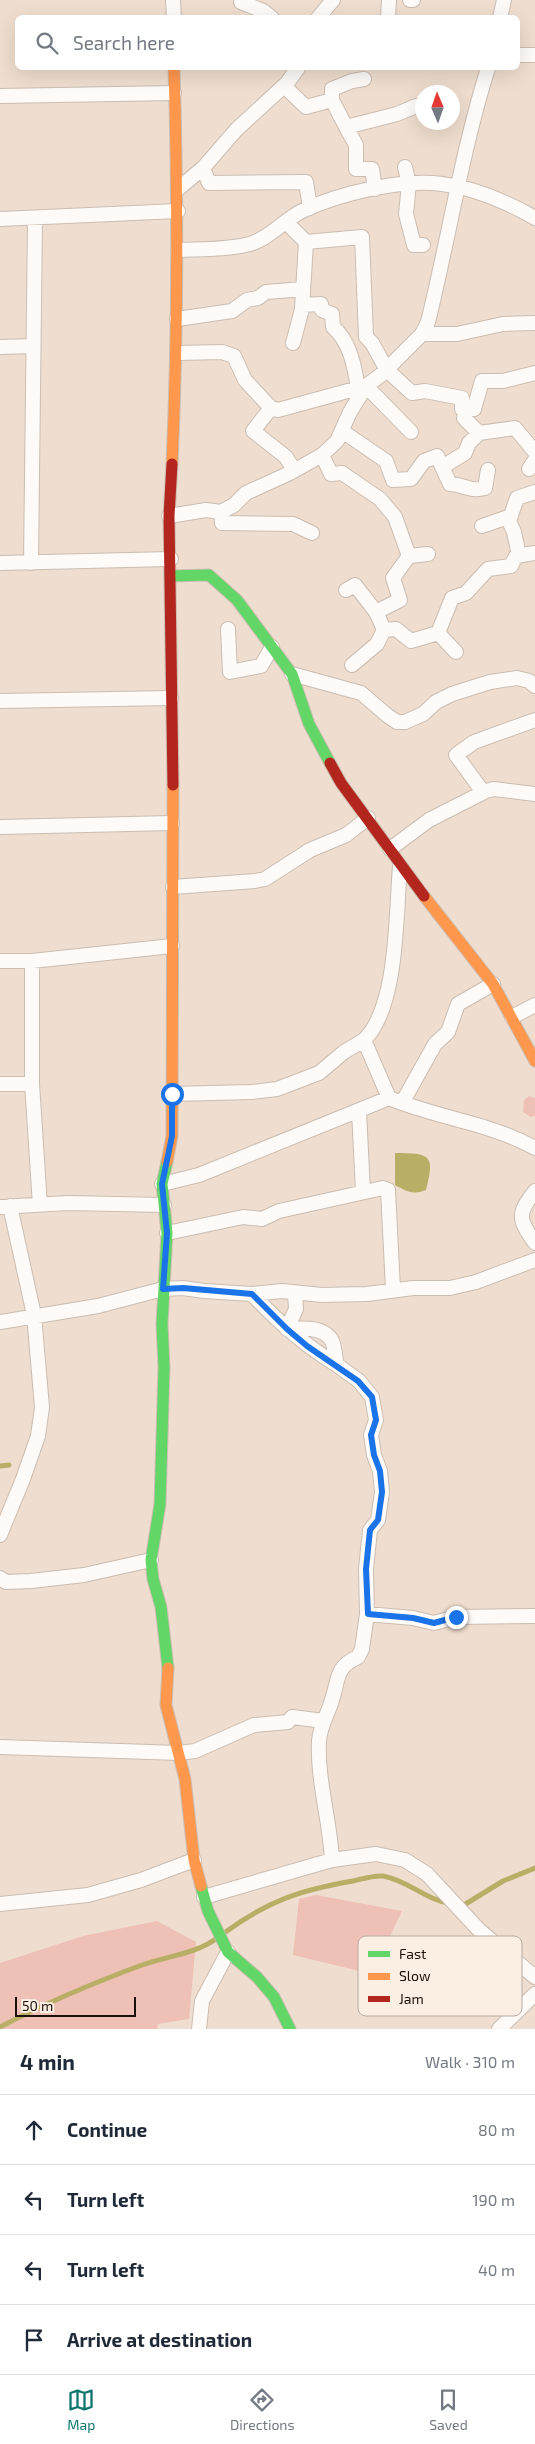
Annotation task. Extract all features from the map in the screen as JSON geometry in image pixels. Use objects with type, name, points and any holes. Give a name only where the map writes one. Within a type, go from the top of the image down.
[{"type":"street","points":[[174,0],[174,15]]},
{"type":"street","points":[[242,0],[241,2],[268,15]]},
{"type":"street","points":[[320,15],[333,0]]},
{"type":"street","points":[[388,15],[389,0]]},
{"type":"street","points":[[501,15],[504,0]]},
{"type":"street","points":[[520,55],[535,55]]},
{"type":"street","points":[[174,70],[178,250],[177,353],[169,516],[171,559],[172,1136],[162,1184],[167,1233],[163,1289],[164,1366],[160,1504],[151,1560],[153,1579],[161,1607],[168,1668],[166,1705],[185,1779],[194,1860],[204,1897],[216,1932],[228,1952],[257,1976],[268,1990],[290,2029]]},
{"type":"street","points":[[178,189],[203,168],[236,130],[284,86],[296,70]]},
{"type":"street","points":[[177,353],[207,352],[234,356],[245,380],[270,408],[278,410],[362,388],[387,370],[422,334],[428,322],[442,262],[456,186],[487,70]]},
{"type":"street","points":[[364,79],[352,81],[332,89],[332,100],[356,145],[356,169],[372,169],[375,189]]},
{"type":"street","points":[[284,86],[306,107],[332,100]]},
{"type":"street","points":[[0,96],[174,93]]},
{"type":"street","points":[[346,127],[397,114],[415,106]]},
{"type":"street","points":[[405,167],[409,184],[406,214],[414,245],[423,246]]},
{"type":"street","points":[[203,168],[209,183],[306,182],[310,208]]},
{"type":"street","points":[[178,250],[211,249],[250,244],[287,223],[297,214],[345,194],[409,184],[441,183],[456,186],[504,203],[535,218]]},
{"type":"street","points":[[0,219],[178,211]]},
{"type":"street","points":[[31,563],[35,218]]},
{"type":"street","points":[[287,223],[306,242],[302,305],[292,342]]},
{"type":"street","points":[[306,242],[362,237],[366,337],[372,343],[387,370],[412,392],[425,391],[462,398],[462,409],[474,409],[478,389],[482,381],[503,381],[535,372]]},
{"type":"street","points":[[177,320],[232,311],[247,300],[258,298],[266,292],[303,289]]},
{"type":"street","points":[[302,305],[322,304],[322,310],[332,314],[333,328],[342,334],[362,388],[411,432]]},
{"type":"street","points":[[422,334],[457,334],[510,324],[535,323]]},
{"type":"street","points":[[0,346],[33,346]]},
{"type":"street","points":[[169,516],[206,510],[221,512],[234,506],[246,493],[322,455],[337,441],[362,388]]},
{"type":"street","points":[[270,408],[253,431],[286,457],[294,470]]},
{"type":"street","points":[[466,409],[464,418],[479,433]]},
{"type":"street","points":[[444,466],[465,453],[469,443],[479,433],[515,428],[535,452]]},
{"type":"street","points":[[342,432],[386,461],[393,480],[412,479],[424,461],[437,456],[444,466],[450,484],[460,485],[472,491],[485,488],[488,470]]},
{"type":"street","points":[[322,455],[331,474],[342,473],[380,499],[395,517],[409,556]]},
{"type":"street","points":[[519,555],[514,532],[509,521],[517,498],[535,492]]},
{"type":"street","points":[[221,512],[222,523],[293,524],[312,533]]},
{"type":"street","points":[[482,526],[511,516]]},
{"type":"street","points":[[376,612],[400,600],[393,578],[409,556],[428,554]]},
{"type":"street","points":[[438,634],[452,598],[466,593],[488,569],[511,566],[516,556],[535,554]]},
{"type":"street","points":[[0,563],[171,559]]},
{"type":"street","points":[[170,576],[202,574],[217,580],[237,600],[272,646],[292,674],[297,694],[322,748],[341,783],[368,818],[400,866],[493,984],[535,1061]]},
{"type":"street","points":[[346,590],[355,585],[376,612],[384,630]]},
{"type":"street","points":[[228,629],[230,672],[261,666],[272,646]]},
{"type":"street","points":[[384,630],[396,629],[411,641],[438,634]]},
{"type":"street","points":[[352,665],[377,644],[384,630]]},
{"type":"street","points":[[438,634],[456,652]]},
{"type":"street","points":[[292,674],[361,693],[397,722],[405,722],[423,714],[436,702],[444,698],[490,682],[517,678],[529,681],[535,686]]},
{"type":"street","points":[[0,702],[171,698]]},
{"type":"street","points":[[483,792],[456,755],[474,742],[535,720]]},
{"type":"street","points":[[390,849],[429,820],[483,792],[494,789],[535,794]]},
{"type":"street","points":[[172,887],[255,882],[264,879],[310,850],[346,835],[368,818]]},
{"type":"street","points":[[0,827],[172,823]]},
{"type":"street","points":[[172,1094],[231,1093],[277,1089],[319,1073],[372,1032],[388,991],[400,866]]},
{"type":"street","points":[[0,961],[32,961],[172,946]]},
{"type":"street","points":[[32,961],[32,1084],[40,1205]]},
{"type":"street","points":[[396,1101],[435,1044],[448,1032],[458,1004],[493,984]]},
{"type":"street","points":[[512,1017],[535,1005]]},
{"type":"street","points":[[364,1040],[396,1101]]},
{"type":"street","points":[[0,1084],[32,1084]]},
{"type":"street","points":[[162,1184],[199,1175],[359,1111],[396,1101],[434,1115],[488,1127],[535,1148]]},
{"type":"street","points":[[359,1111],[363,1192]]},
{"type":"street","points":[[167,1233],[243,1217],[262,1219],[279,1211],[309,1206],[383,1188],[388,1190],[393,1289]]},
{"type":"street","points":[[535,1191],[522,1208],[522,1223],[535,1243]]},
{"type":"street","points":[[0,1535],[23,1480],[38,1436],[42,1407],[34,1315],[5,1206],[164,1205]]},
{"type":"street","points":[[0,1322],[98,1306],[163,1289],[183,1288],[252,1294],[282,1291],[322,1295],[367,1294],[393,1289],[450,1288],[476,1282],[535,1260]]},
{"type":"street","points":[[287,1329],[296,1309],[295,1293]]},
{"type":"street","points":[[252,1294],[307,1346],[358,1381],[372,1397],[376,1420],[371,1435],[374,1455],[380,1471],[382,1492],[378,1520],[370,1530],[366,1569],[368,1614],[362,1649],[358,1657],[345,1662],[338,1676],[319,1739],[320,1770],[330,1832],[332,1860]]},
{"type":"street","points":[[287,1329],[305,1328],[323,1332],[332,1341],[337,1365]]},
{"type":"street","points":[[0,1578],[6,1582],[84,1575],[151,1560]]},
{"type":"street","points":[[368,1614],[413,1618],[434,1623],[456,1617],[535,1616]]},
{"type":"street","points":[[0,1747],[179,1754],[195,1751],[254,1725],[288,1722],[292,1717],[324,1720]]},
{"type":"street","points":[[204,1897],[332,1860],[376,1854],[405,1860],[427,1874],[486,1936]]},
{"type":"street","points":[[0,1904],[88,1895],[141,1880],[194,1860]]},
{"type":"street","points":[[199,2029],[202,2001],[228,1952]]},
{"type":"street","points":[[522,1966],[535,1977]]},
{"type":"street","points":[[522,2007],[535,1994]]},
{"type":"street","points":[[499,2029],[512,2016]]},
{"type":"shaded area","points":[[529,1096],[535,1098],[535,1116],[531,1117],[523,1112],[524,1100]]},
{"type":"shaded area","points":[[395,1153],[423,1155],[427,1158],[430,1163],[430,1169],[426,1190],[410,1192],[395,1185]]},
{"type":"shaded area","points":[[316,1895],[402,1911],[390,1936],[358,1936],[358,1971],[293,1955],[299,1899]]},
{"type":"shaded area","points":[[157,1921],[196,1942],[189,2019],[158,2024],[157,2029],[0,2029],[0,1963],[83,1936]]},
{"type":"waterway","points":[[0,1466],[9,1465]]},
{"type":"waterway","points":[[460,1904],[464,1905],[503,1881],[535,1868]]},
{"type":"waterway","points":[[224,1933],[255,1913],[285,1898],[317,1888],[376,1876],[392,1878],[432,1898],[449,1903]]},
{"type":"waterway","points":[[0,2027],[88,1986],[142,1965],[200,1948],[217,1938]]},
{"type":"traffic: fast","points":[[170,576],[209,575],[237,600],[292,674],[309,724],[330,763]]},
{"type":"traffic: fast","points":[[167,1162],[162,1184],[167,1233],[162,1324],[164,1367],[160,1504],[151,1560],[153,1579],[161,1607],[168,1668]]},
{"type":"traffic: fast","points":[[201,1886],[208,1911],[228,1952],[257,1977],[274,1997],[290,2029]]},
{"type":"traffic: slow","points":[[172,464],[177,266],[174,70]]},
{"type":"traffic: slow","points":[[167,1162],[172,1136],[173,785]]},
{"type":"traffic: slow","points":[[424,896],[493,984],[535,1061]]},
{"type":"traffic: slow","points":[[168,1668],[166,1705],[185,1779],[194,1860],[201,1886]]},
{"type":"traffic: jam","points":[[172,464],[169,516],[173,785]]},
{"type":"traffic: jam","points":[[330,763],[341,783],[424,896]]},
{"type":"route","points":[[172,1094],[172,1136],[162,1184],[167,1233],[165,1248],[166,1276],[163,1289],[183,1288],[252,1294],[307,1346],[358,1381],[372,1397],[376,1420],[371,1435],[374,1455],[380,1471],[382,1492],[378,1520],[370,1530],[366,1569],[368,1614],[413,1618],[434,1623],[456,1617]]}]
